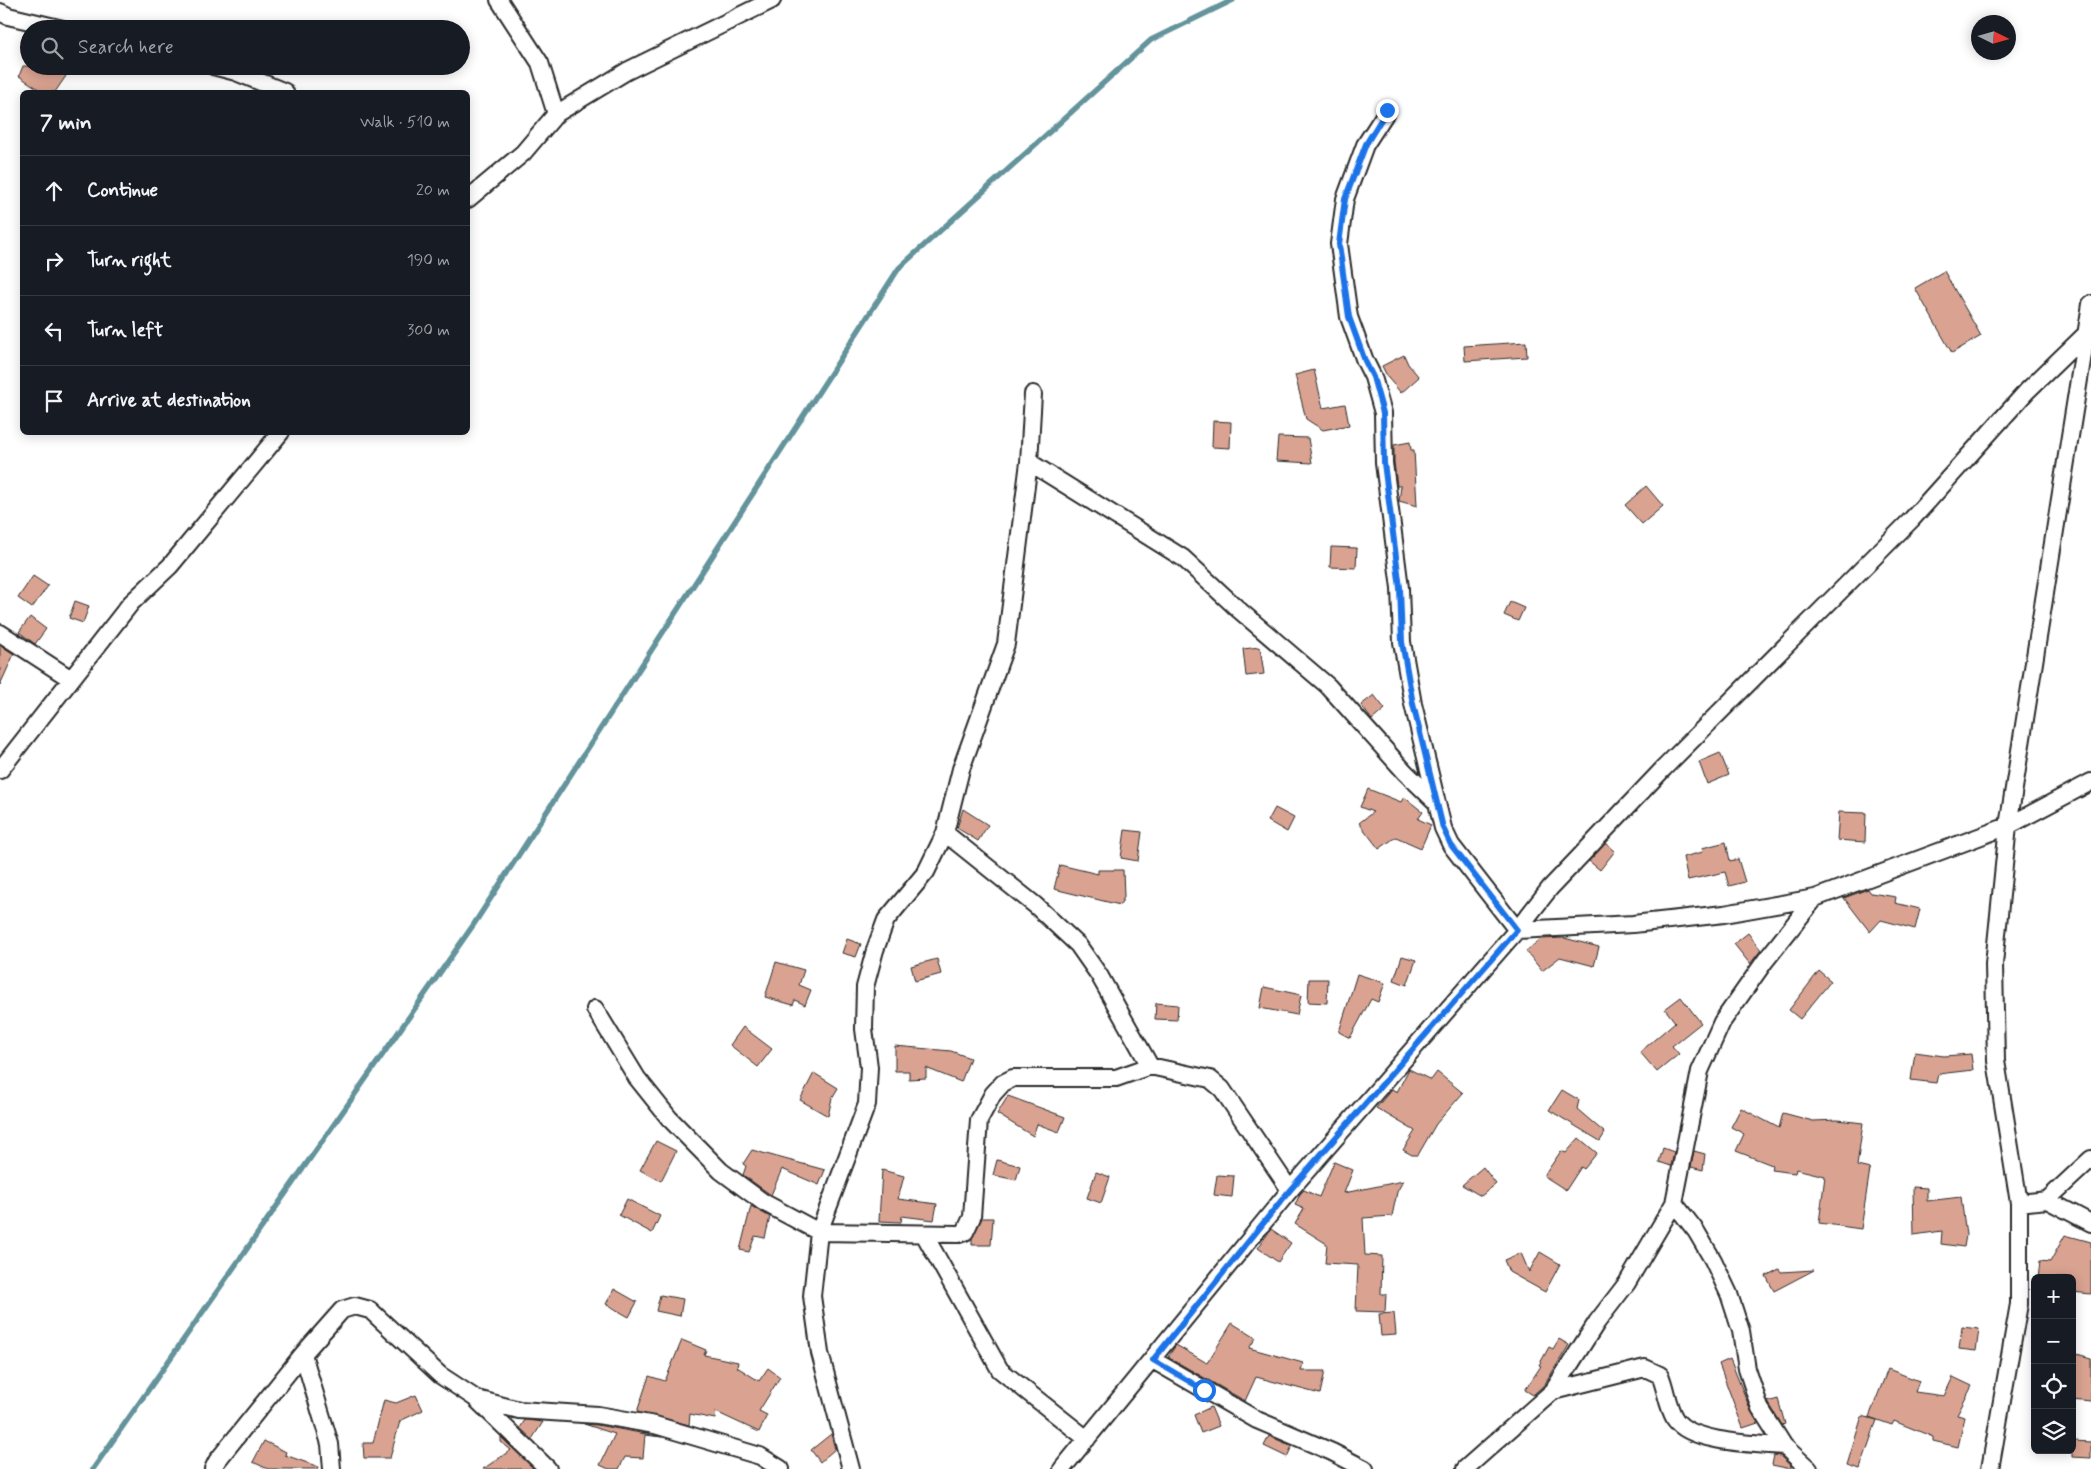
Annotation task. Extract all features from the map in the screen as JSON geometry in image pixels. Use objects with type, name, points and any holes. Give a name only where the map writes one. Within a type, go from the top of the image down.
[{"type":"street","points":[[499,0],[540,62],[556,114]]},
{"type":"street","points":[[470,197],[523,153],[556,114],[627,71],[772,0]]},
{"type":"street","points":[[0,12],[25,20]]},
{"type":"street","points":[[243,75],[280,90]]},
{"type":"street","points":[[1387,110],[1366,144],[1345,199],[1339,244],[1349,317],[1373,377],[1383,413],[1384,463],[1400,588],[1402,642],[1413,704],[1443,828],[1451,845],[1517,930]]},
{"type":"street","points":[[1990,1469],[2019,1304],[2019,1203],[1996,1061],[1994,964],[2008,826],[2091,304]]},
{"type":"street","points":[[1062,1469],[1290,1190],[1517,930],[1550,888],[1664,768],[1912,519],[2027,392],[2087,333]]},
{"type":"street","points":[[851,1469],[820,1353],[812,1296],[819,1232],[867,1104],[869,1067],[864,1029],[866,987],[875,950],[886,920],[926,872],[945,833],[961,769],[1006,644],[1029,462],[1033,394]]},
{"type":"street","points":[[0,770],[131,603],[170,566],[279,435]]},
{"type":"street","points":[[1029,462],[1183,558],[1239,610],[1328,686],[1405,772],[1438,804]]},
{"type":"street","points":[[0,633],[72,679]]},
{"type":"street","points":[[1517,930],[1633,924],[1724,914],[1815,898],[2008,826],[2091,782]]},
{"type":"street","points":[[945,833],[1035,905],[1078,945],[1099,975],[1150,1066]]},
{"type":"street","points":[[1465,1469],[1553,1391],[1597,1322],[1627,1283],[1674,1203],[1700,1071],[1722,1022],[1765,961],[1815,898]]},
{"type":"street","points":[[595,1009],[642,1085],[669,1118],[721,1171],[763,1202],[819,1232],[959,1234],[965,1232],[972,1217],[979,1120],[993,1094],[1003,1083],[1013,1078],[1116,1078],[1150,1066],[1210,1079],[1222,1089],[1290,1190]]},
{"type":"street","points":[[2047,1200],[2091,1159]]},
{"type":"street","points":[[2019,1203],[2047,1200],[2091,1223]]},
{"type":"street","points":[[1674,1203],[1696,1232],[1713,1260],[1729,1294],[1741,1331],[1747,1369],[1760,1408],[1784,1446],[1809,1469]]},
{"type":"street","points":[[924,1234],[1000,1370],[1088,1439]]},
{"type":"street","points":[[213,1469],[217,1461],[303,1354],[342,1310],[355,1306],[370,1310],[440,1375],[475,1398],[548,1469]]},
{"type":"street","points":[[303,1354],[330,1444],[332,1469]]},
{"type":"street","points":[[1153,1360],[1257,1420],[1332,1452],[1365,1469]]},
{"type":"street","points":[[1553,1391],[1645,1368],[1660,1375],[1673,1417],[1681,1428],[1732,1442],[1784,1446]]},
{"type":"street","points":[[475,1398],[519,1410],[598,1416],[655,1425],[760,1456],[780,1469]]},
{"type":"building","points":[[20,74],[66,76],[56,90],[40,90],[19,76]]},
{"type":"building","points":[[1944,271],[1981,336],[1952,353],[1915,288]]},
{"type":"building","points":[[1526,342],[1527,357],[1465,361],[1464,346]]},
{"type":"building","points":[[1404,355],[1408,364],[1419,377],[1401,393],[1388,378],[1382,366]]},
{"type":"building","points":[[1314,370],[1323,408],[1345,404],[1349,425],[1323,430],[1306,419],[1295,375]]},
{"type":"building","points":[[1213,421],[1231,422],[1230,448],[1212,447]]},
{"type":"building","points":[[1278,437],[1308,438],[1312,463],[1276,461]]},
{"type":"building","points":[[1410,442],[1411,450],[1414,450],[1417,506],[1399,501],[1401,486],[1397,486],[1394,462],[1394,445]]},
{"type":"building","points":[[1646,486],[1663,506],[1642,524],[1625,505]]},
{"type":"building","points":[[1331,547],[1357,548],[1356,568],[1330,567]]},
{"type":"building","points":[[33,576],[48,586],[32,608],[18,598]]},
{"type":"building","points":[[75,601],[89,606],[83,623],[69,618]]},
{"type":"building","points":[[1510,602],[1524,608],[1518,621],[1504,615]]},
{"type":"building","points":[[30,617],[46,629],[35,644],[19,632]]},
{"type":"building","points":[[0,645],[14,654],[0,685]]},
{"type":"building","points":[[1260,647],[1264,674],[1246,676],[1243,649]]},
{"type":"building","points":[[1374,695],[1385,709],[1372,720],[1361,705]]},
{"type":"building","points":[[1720,753],[1729,775],[1707,784],[1699,762]]},
{"type":"building","points":[[1368,789],[1401,802],[1404,797],[1423,812],[1418,819],[1431,825],[1421,848],[1396,837],[1379,849],[1359,823],[1373,812],[1360,807]]},
{"type":"building","points":[[1275,808],[1294,818],[1287,832],[1268,821]]},
{"type":"building","points":[[963,809],[988,825],[978,841],[957,828]]},
{"type":"building","points":[[1839,812],[1866,813],[1865,842],[1837,840]]},
{"type":"building","points":[[1125,830],[1142,832],[1138,861],[1121,858]]},
{"type":"building","points":[[1726,842],[1730,861],[1738,859],[1745,882],[1729,886],[1725,872],[1688,880],[1683,857],[1703,852],[1702,848]]},
{"type":"building","points":[[1606,843],[1615,851],[1600,870],[1589,861]]},
{"type":"building","points":[[1060,865],[1098,874],[1098,870],[1123,870],[1124,897],[1120,905],[1054,889]]},
{"type":"building","points":[[1868,889],[1871,893],[1896,897],[1895,903],[1920,909],[1915,929],[1881,920],[1870,932],[1844,898]]},
{"type":"building","points":[[1748,933],[1761,950],[1750,964],[1734,944]]},
{"type":"building","points":[[1564,938],[1599,947],[1594,966],[1560,957],[1542,971],[1526,951],[1541,939]]},
{"type":"building","points":[[847,939],[861,944],[856,957],[842,953]]},
{"type":"building","points":[[1402,956],[1416,960],[1407,985],[1394,980]]},
{"type":"building","points":[[937,959],[941,974],[915,981],[911,966]]},
{"type":"building","points":[[776,962],[804,970],[799,985],[811,990],[805,1005],[795,1000],[793,1005],[765,997]]},
{"type":"building","points":[[1819,971],[1831,981],[1800,1019],[1789,1010]]},
{"type":"building","points":[[1357,974],[1385,983],[1378,1002],[1371,999],[1350,1038],[1339,1032]]},
{"type":"building","points":[[1309,979],[1328,979],[1327,1003],[1308,1002]]},
{"type":"building","points":[[1264,987],[1301,995],[1297,1015],[1260,1008]]},
{"type":"building","points":[[1681,997],[1701,1023],[1672,1046],[1679,1054],[1657,1072],[1640,1052],[1675,1022],[1665,1009]]},
{"type":"building","points":[[1156,1003],[1178,1005],[1177,1020],[1155,1019]]},
{"type":"building","points":[[743,1027],[772,1049],[758,1067],[730,1045]]},
{"type":"building","points":[[895,1046],[951,1051],[970,1058],[961,1082],[926,1068],[926,1078],[909,1079],[909,1071],[895,1071]]},
{"type":"building","points":[[1915,1052],[1944,1056],[1971,1054],[1973,1070],[1938,1074],[1936,1083],[1911,1080]]},
{"type":"building","points":[[1409,1069],[1431,1080],[1437,1072],[1463,1093],[1436,1124],[1418,1155],[1412,1155],[1403,1150],[1415,1131],[1376,1108],[1392,1089],[1397,1092]]},
{"type":"building","points":[[814,1073],[838,1088],[832,1098],[828,1116],[800,1100]]},
{"type":"building","points":[[1562,1090],[1579,1100],[1577,1109],[1605,1133],[1600,1141],[1549,1110]]},
{"type":"building","points":[[1008,1096],[1065,1117],[1059,1132],[1037,1124],[1033,1136],[997,1114]]},
{"type":"building","points":[[1741,1108],[1779,1128],[1783,1113],[1813,1121],[1838,1120],[1863,1123],[1857,1166],[1870,1169],[1861,1229],[1819,1223],[1825,1176],[1796,1169],[1795,1173],[1771,1170],[1772,1165],[1736,1151],[1744,1134],[1731,1127]]},
{"type":"building","points":[[1579,1138],[1597,1153],[1584,1169],[1581,1167],[1566,1190],[1544,1176],[1561,1151],[1566,1153]]},
{"type":"building","points":[[656,1141],[676,1151],[661,1181],[640,1170]]},
{"type":"building","points":[[1663,1148],[1674,1152],[1671,1166],[1659,1162]]},
{"type":"building","points":[[752,1150],[825,1170],[819,1185],[782,1169],[771,1195],[743,1175],[746,1166],[743,1164]]},
{"type":"building","points":[[1694,1151],[1705,1154],[1703,1170],[1691,1167]]},
{"type":"building","points":[[997,1160],[1020,1166],[1016,1180],[993,1175]]},
{"type":"building","points":[[1334,1162],[1353,1170],[1344,1193],[1403,1181],[1397,1192],[1392,1216],[1363,1218],[1365,1255],[1382,1256],[1381,1294],[1386,1294],[1385,1312],[1356,1311],[1358,1265],[1325,1263],[1327,1244],[1295,1224],[1304,1209],[1295,1205],[1300,1194],[1304,1190],[1319,1197]]},
{"type":"building","points":[[1483,1167],[1496,1184],[1481,1196],[1462,1185]]},
{"type":"building","points":[[882,1170],[904,1176],[898,1199],[937,1204],[934,1220],[902,1216],[901,1222],[879,1221]]},
{"type":"building","points":[[1096,1172],[1110,1177],[1101,1203],[1087,1198]]},
{"type":"building","points":[[1217,1175],[1234,1176],[1232,1197],[1214,1195]]},
{"type":"building","points":[[1913,1187],[1927,1188],[1927,1201],[1961,1197],[1966,1235],[1964,1247],[1941,1244],[1942,1231],[1914,1235]]},
{"type":"building","points":[[627,1199],[660,1216],[652,1233],[619,1215]]},
{"type":"building","points":[[751,1206],[770,1217],[765,1238],[755,1236],[749,1252],[740,1250]]},
{"type":"building","points":[[982,1218],[993,1218],[991,1245],[972,1245],[972,1238]]},
{"type":"building","points":[[1271,1229],[1291,1243],[1278,1262],[1258,1248]]},
{"type":"building","points":[[2065,1235],[2091,1242],[2091,1294],[2076,1292],[2076,1274],[2038,1274],[2040,1261],[2050,1262]]},
{"type":"building","points":[[1540,1252],[1560,1264],[1545,1292],[1509,1272],[1504,1260],[1521,1253],[1529,1272]]},
{"type":"building","points":[[1779,1269],[1781,1272],[1814,1270],[1774,1291],[1766,1276]]},
{"type":"building","points":[[614,1289],[637,1302],[629,1317],[606,1304]]},
{"type":"building","points":[[660,1295],[683,1299],[680,1316],[656,1311]]},
{"type":"building","points":[[1394,1313],[1396,1335],[1381,1336],[1379,1314]]},
{"type":"building","points":[[1232,1323],[1256,1338],[1249,1348],[1303,1363],[1301,1371],[1325,1371],[1320,1394],[1256,1377],[1245,1401],[1168,1357],[1176,1345],[1207,1363]]},
{"type":"building","points":[[1962,1327],[1979,1329],[1976,1351],[1959,1349]]},
{"type":"building","points":[[1559,1339],[1569,1345],[1545,1384],[1533,1395],[1525,1390],[1541,1366],[1539,1365],[1549,1347],[1553,1349]]},
{"type":"building","points":[[682,1340],[706,1350],[704,1355],[738,1362],[737,1367],[759,1381],[768,1368],[780,1377],[759,1411],[767,1415],[759,1432],[716,1412],[715,1419],[690,1414],[689,1425],[637,1412],[649,1376],[665,1381]]},
{"type":"building","points":[[2077,1354],[2091,1358],[2091,1402],[2076,1400]]},
{"type":"building","points":[[1730,1359],[1751,1411],[1758,1423],[1743,1428],[1719,1364]]},
{"type":"building","points":[[1888,1369],[1919,1381],[1915,1392],[1944,1396],[1953,1377],[1972,1386],[1957,1415],[1965,1417],[1958,1447],[1933,1441],[1933,1437],[1894,1421],[1892,1425],[1869,1417]]},
{"type":"building","points":[[416,1395],[423,1410],[400,1421],[390,1458],[364,1458],[363,1443],[373,1443],[384,1400],[396,1403]]},
{"type":"building","points":[[1778,1399],[1785,1424],[1782,1425],[1768,1402]]},
{"type":"building","points":[[1211,1407],[1219,1426],[1201,1433],[1194,1415]]},
{"type":"building","points":[[1862,1416],[1877,1420],[1860,1469],[1847,1465]]},
{"type":"building","points":[[525,1420],[543,1422],[532,1439],[520,1428]]},
{"type":"building","points":[[584,1424],[662,1437],[645,1435],[643,1458],[625,1457],[619,1469],[609,1469],[600,1465],[615,1434]]},
{"type":"building","points":[[831,1434],[835,1449],[820,1462],[811,1450]]},
{"type":"building","points":[[1269,1436],[1292,1446],[1287,1457],[1264,1446]]},
{"type":"building","points":[[501,1437],[534,1469],[483,1469],[511,1450],[501,1442]]},
{"type":"building","points":[[264,1441],[286,1452],[285,1455],[319,1467],[318,1469],[268,1469],[253,1462]]},
{"type":"building","points":[[2076,1441],[2091,1442],[2091,1458],[2072,1457],[2072,1454],[2076,1454]]},
{"type":"building","points":[[1774,1455],[1780,1456],[1791,1466],[1791,1469],[1772,1465]]},
{"type":"waterway","points":[[93,1469],[474,924],[899,268],[1151,40],[1233,0]]},
{"type":"route","points":[[1204,1390],[1153,1360],[1290,1190],[1517,930],[1451,845],[1443,828],[1413,704],[1402,642],[1400,588],[1384,463],[1383,413],[1373,377],[1349,317],[1339,244],[1345,199],[1366,144],[1387,110]]}]
